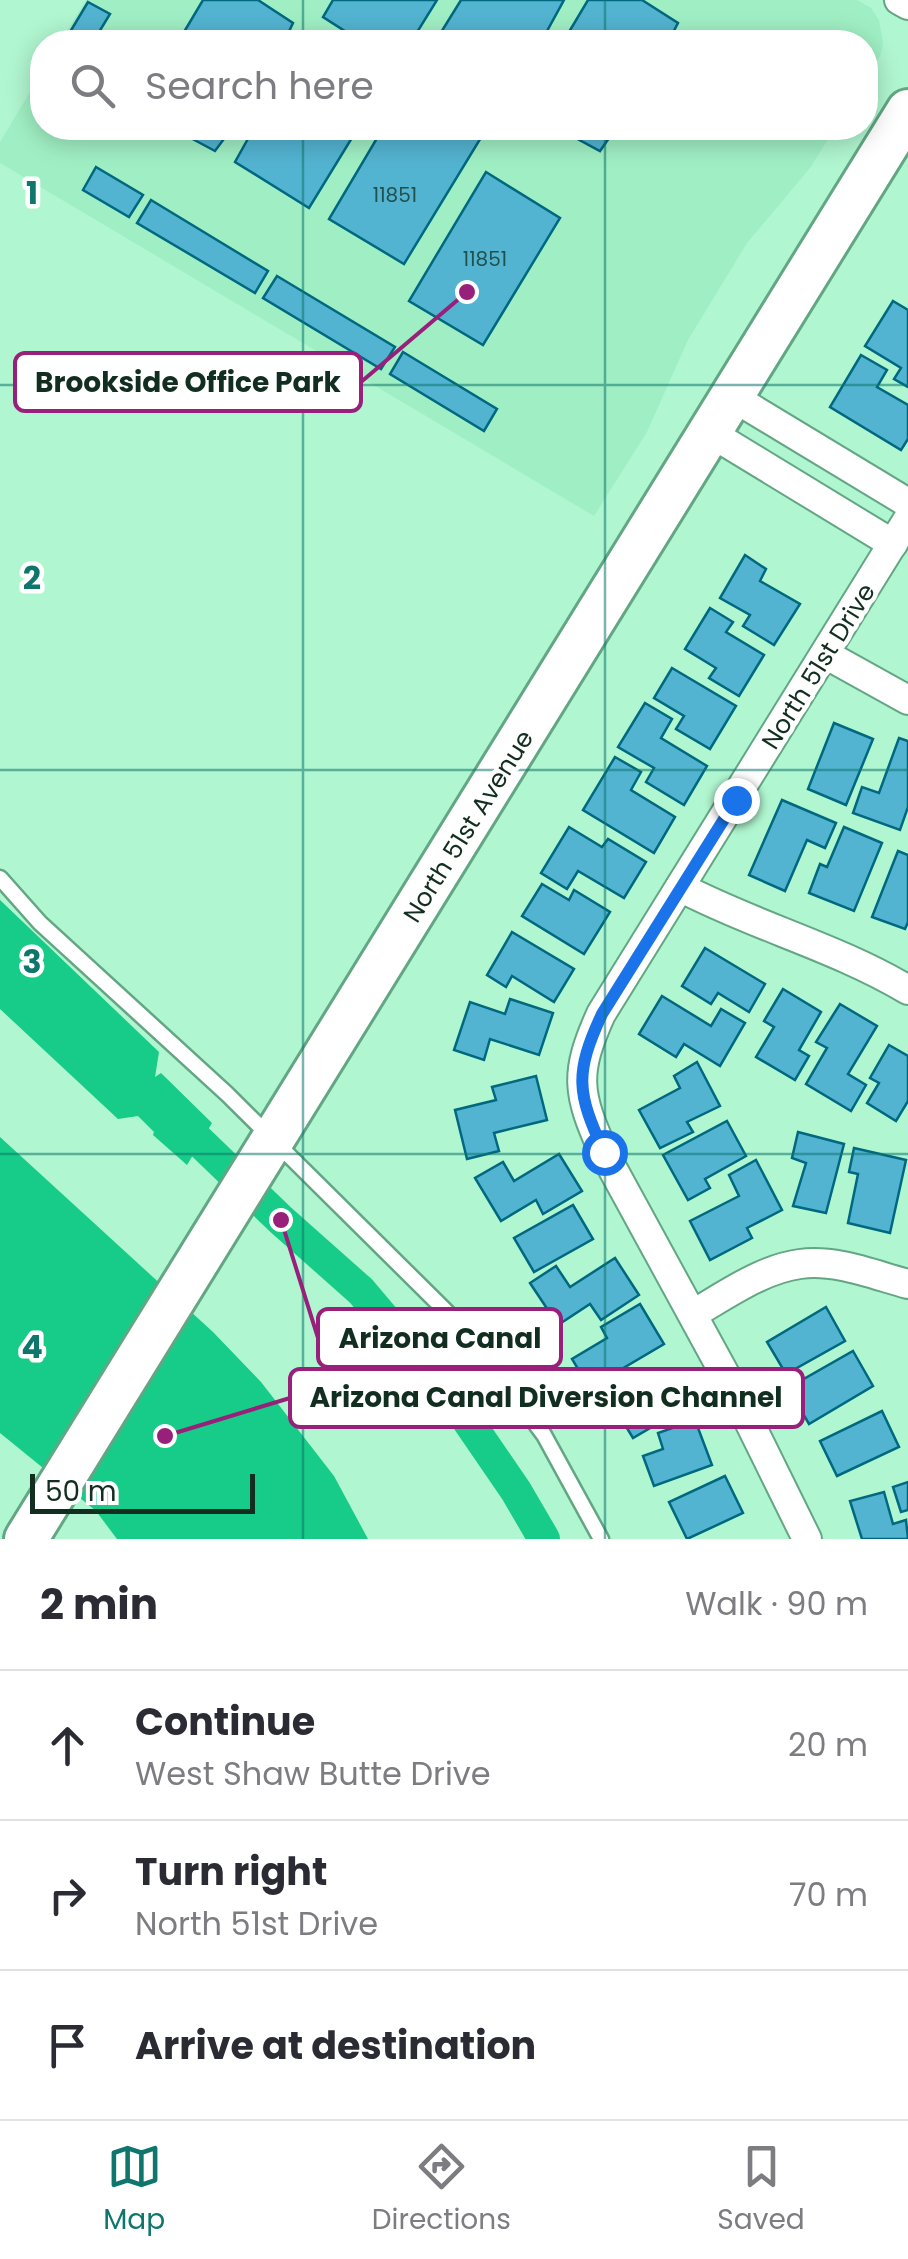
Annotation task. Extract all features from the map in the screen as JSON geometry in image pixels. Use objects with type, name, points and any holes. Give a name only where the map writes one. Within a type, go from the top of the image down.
[{"type":"main road","name":"North 51st Avenue","points":[[36,1522],[908,111]]},
{"type":"street","points":[[900,0],[908,5]]},
{"type":"street","points":[[731,396],[908,503]]},
{"type":"street","points":[[709,432],[892,544]]},
{"type":"street","name":"North 51st Drive","points":[[693,1314],[604,1152],[588,1117],[580,1073],[602,1014],[908,519]]},
{"type":"street","points":[[825,654],[908,700]]},
{"type":"street","points":[[680,887],[873,969],[908,990]]},
{"type":"street","points":[[807,1539],[693,1314],[770,1271],[801,1263],[838,1265],[908,1284]]},
{"type":"lane","points":[[0,878],[40,924],[272,1139],[468,1333],[544,1435],[601,1539]]},
{"type":"shaded area","points":[[86,0],[857,0],[871,8],[879,20],[883,43],[878,59],[878,30],[67,30]]},
{"type":"shaded area","points":[[30,92],[30,140],[828,140],[810,168],[747,243],[688,340],[647,432],[594,516],[0,163],[0,142]]},
{"type":"shaded area","points":[[0,900],[159,1052],[155,1077],[161,1073],[212,1123],[187,1165],[138,1116],[118,1119],[0,1009]]},
{"type":"shaded area","points":[[0,1137],[213,1332],[261,1382],[334,1476],[368,1539],[117,1539],[96,1511],[0,1433]]},
{"type":"building","points":[[203,0],[258,0],[293,23],[290,30],[185,30]]},
{"type":"building","points":[[333,0],[437,0],[418,30],[343,30],[323,17]]},
{"type":"building","points":[[461,0],[564,0],[548,30],[442,30]]},
{"type":"building","points":[[588,0],[642,0],[678,23],[674,30],[570,30]]},
{"type":"building","points":[[88,2],[110,14],[100,30],[71,30]]},
{"type":"building","points":[[194,140],[223,140],[215,151]]},
{"type":"building","points":[[247,140],[351,140],[309,208],[235,162]]},
{"type":"building","points":[[376,140],[480,140],[404,264],[329,219]]},
{"type":"building","points":[[579,140],[608,140],[600,151]]},
{"type":"building","points":[[96,167],[143,195],[129,217],[83,190]]},
{"type":"building","points":[[486,172],[560,218],[483,345],[409,301]]},
{"type":"building","points":[[151,200],[268,271],[255,293],[137,223]]},
{"type":"building","points":[[277,276],[395,347],[381,369],[263,298]]},
{"type":"building","points":[[893,301],[908,310],[908,387],[894,379],[901,368],[865,346]]},
{"type":"building","points":[[403,352],[497,409],[484,431],[390,374]]},
{"type":"building","points":[[861,355],[887,370],[877,387],[908,405],[908,439],[901,450],[830,407]]},
{"type":"building","points":[[745,555],[766,569],[760,581],[800,604],[774,645],[743,626],[750,615],[720,598]]},
{"type":"building","points":[[710,608],[733,622],[726,632],[764,655],[739,696],[709,678],[716,668],[685,649]]},
{"type":"building","points":[[672,668],[736,706],[710,749],[676,729],[684,716],[654,698]]},
{"type":"building","points":[[645,703],[672,719],[661,738],[707,766],[684,805],[646,782],[654,768],[618,747]]},
{"type":"building","points":[[834,723],[873,739],[846,805],[808,789]]},
{"type":"building","points":[[899,738],[908,741],[908,807],[900,830],[853,813],[862,787],[879,793]]},
{"type":"building","points":[[615,757],[641,772],[631,790],[675,817],[654,853],[583,810]]},
{"type":"building","points":[[782,800],[836,823],[825,848],[807,840],[785,891],[749,875]]},
{"type":"building","points":[[569,827],[602,847],[608,839],[646,862],[624,898],[578,871],[567,889],[541,873]]},
{"type":"building","points":[[844,827],[882,843],[854,911],[809,893],[820,864],[827,867]]},
{"type":"building","points":[[898,851],[908,855],[905,929],[872,917]]},
{"type":"building","points":[[542,884],[569,900],[574,890],[610,912],[584,954],[522,916]]},
{"type":"building","points":[[512,932],[574,969],[554,1002],[512,976],[506,987],[487,975]]},
{"type":"building","points":[[705,948],[765,984],[749,1012],[718,993],[711,1004],[682,986]]},
{"type":"building","points":[[783,989],[821,1012],[799,1050],[809,1056],[795,1080],[756,1057],[774,1027],[764,1021]]},
{"type":"building","points":[[662,996],[711,1026],[721,1009],[745,1023],[720,1066],[684,1044],[676,1057],[639,1034]]},
{"type":"building","points":[[510,999],[553,1013],[539,1055],[490,1039],[484,1060],[454,1050],[470,1002],[505,1014]]},
{"type":"building","points":[[840,1004],[877,1026],[848,1074],[866,1085],[851,1111],[806,1084],[827,1048],[816,1042]]},
{"type":"building","points":[[889,1045],[908,1056],[908,1101],[896,1121],[867,1103],[879,1083],[870,1078]]},
{"type":"building","points":[[697,1062],[720,1106],[687,1122],[693,1132],[660,1148],[639,1110],[680,1088],[674,1076]]},
{"type":"building","points":[[536,1076],[547,1120],[494,1133],[499,1151],[467,1159],[455,1110],[496,1100],[492,1087]]},
{"type":"building","points":[[727,1121],[746,1156],[705,1179],[710,1188],[688,1200],[663,1155]]},
{"type":"building","points":[[798,1132],[844,1144],[826,1213],[793,1206],[806,1163],[792,1158]]},
{"type":"building","points":[[854,1148],[906,1160],[890,1233],[848,1223],[858,1174],[849,1172]]},
{"type":"building","points":[[559,1154],[582,1191],[543,1214],[536,1200],[501,1221],[475,1178],[503,1162],[514,1181]]},
{"type":"building","points":[[756,1160],[782,1210],[747,1228],[752,1238],[710,1260],[690,1221],[739,1196],[729,1175]]},
{"type":"building","points":[[573,1205],[593,1239],[534,1272],[514,1238]]},
{"type":"building","points":[[615,1258],[639,1295],[601,1320],[590,1304],[558,1325],[530,1283],[556,1266],[570,1287]]},
{"type":"building","points":[[640,1304],[664,1344],[615,1373],[624,1389],[599,1404],[572,1359],[607,1338],[601,1327]]},
{"type":"building","points":[[826,1307],[845,1341],[786,1374],[767,1342]]},
{"type":"building","points":[[853,1351],[873,1386],[809,1424],[788,1388]]},
{"type":"building","points":[[664,1370],[686,1407],[633,1438],[611,1402]]},
{"type":"building","points":[[882,1411],[899,1447],[837,1476],[820,1441]]},
{"type":"building","points":[[695,1420],[712,1465],[654,1486],[643,1456],[663,1449],[658,1433]]},
{"type":"building","points":[[725,1476],[743,1513],[687,1539],[669,1502]]},
{"type":"building","points":[[908,1482],[908,1510],[901,1512],[893,1487]]},
{"type":"building","points":[[884,1492],[893,1524],[906,1520],[908,1539],[862,1539],[850,1501]]},
{"type":"waterway","points":[[170,1113],[361,1291],[455,1402],[544,1539]]},
{"type":"place","name":"Brookside Office Park","points":[[467,292]]},
{"type":"place","name":"Arizona Canal","points":[[281,1220]]},
{"type":"place","name":"Arizona Canal Diversion Channel","points":[[165,1436]]},
{"type":"route","points":[[604,1152],[588,1117],[580,1073],[587,1046],[602,1014],[736,800]]}]
